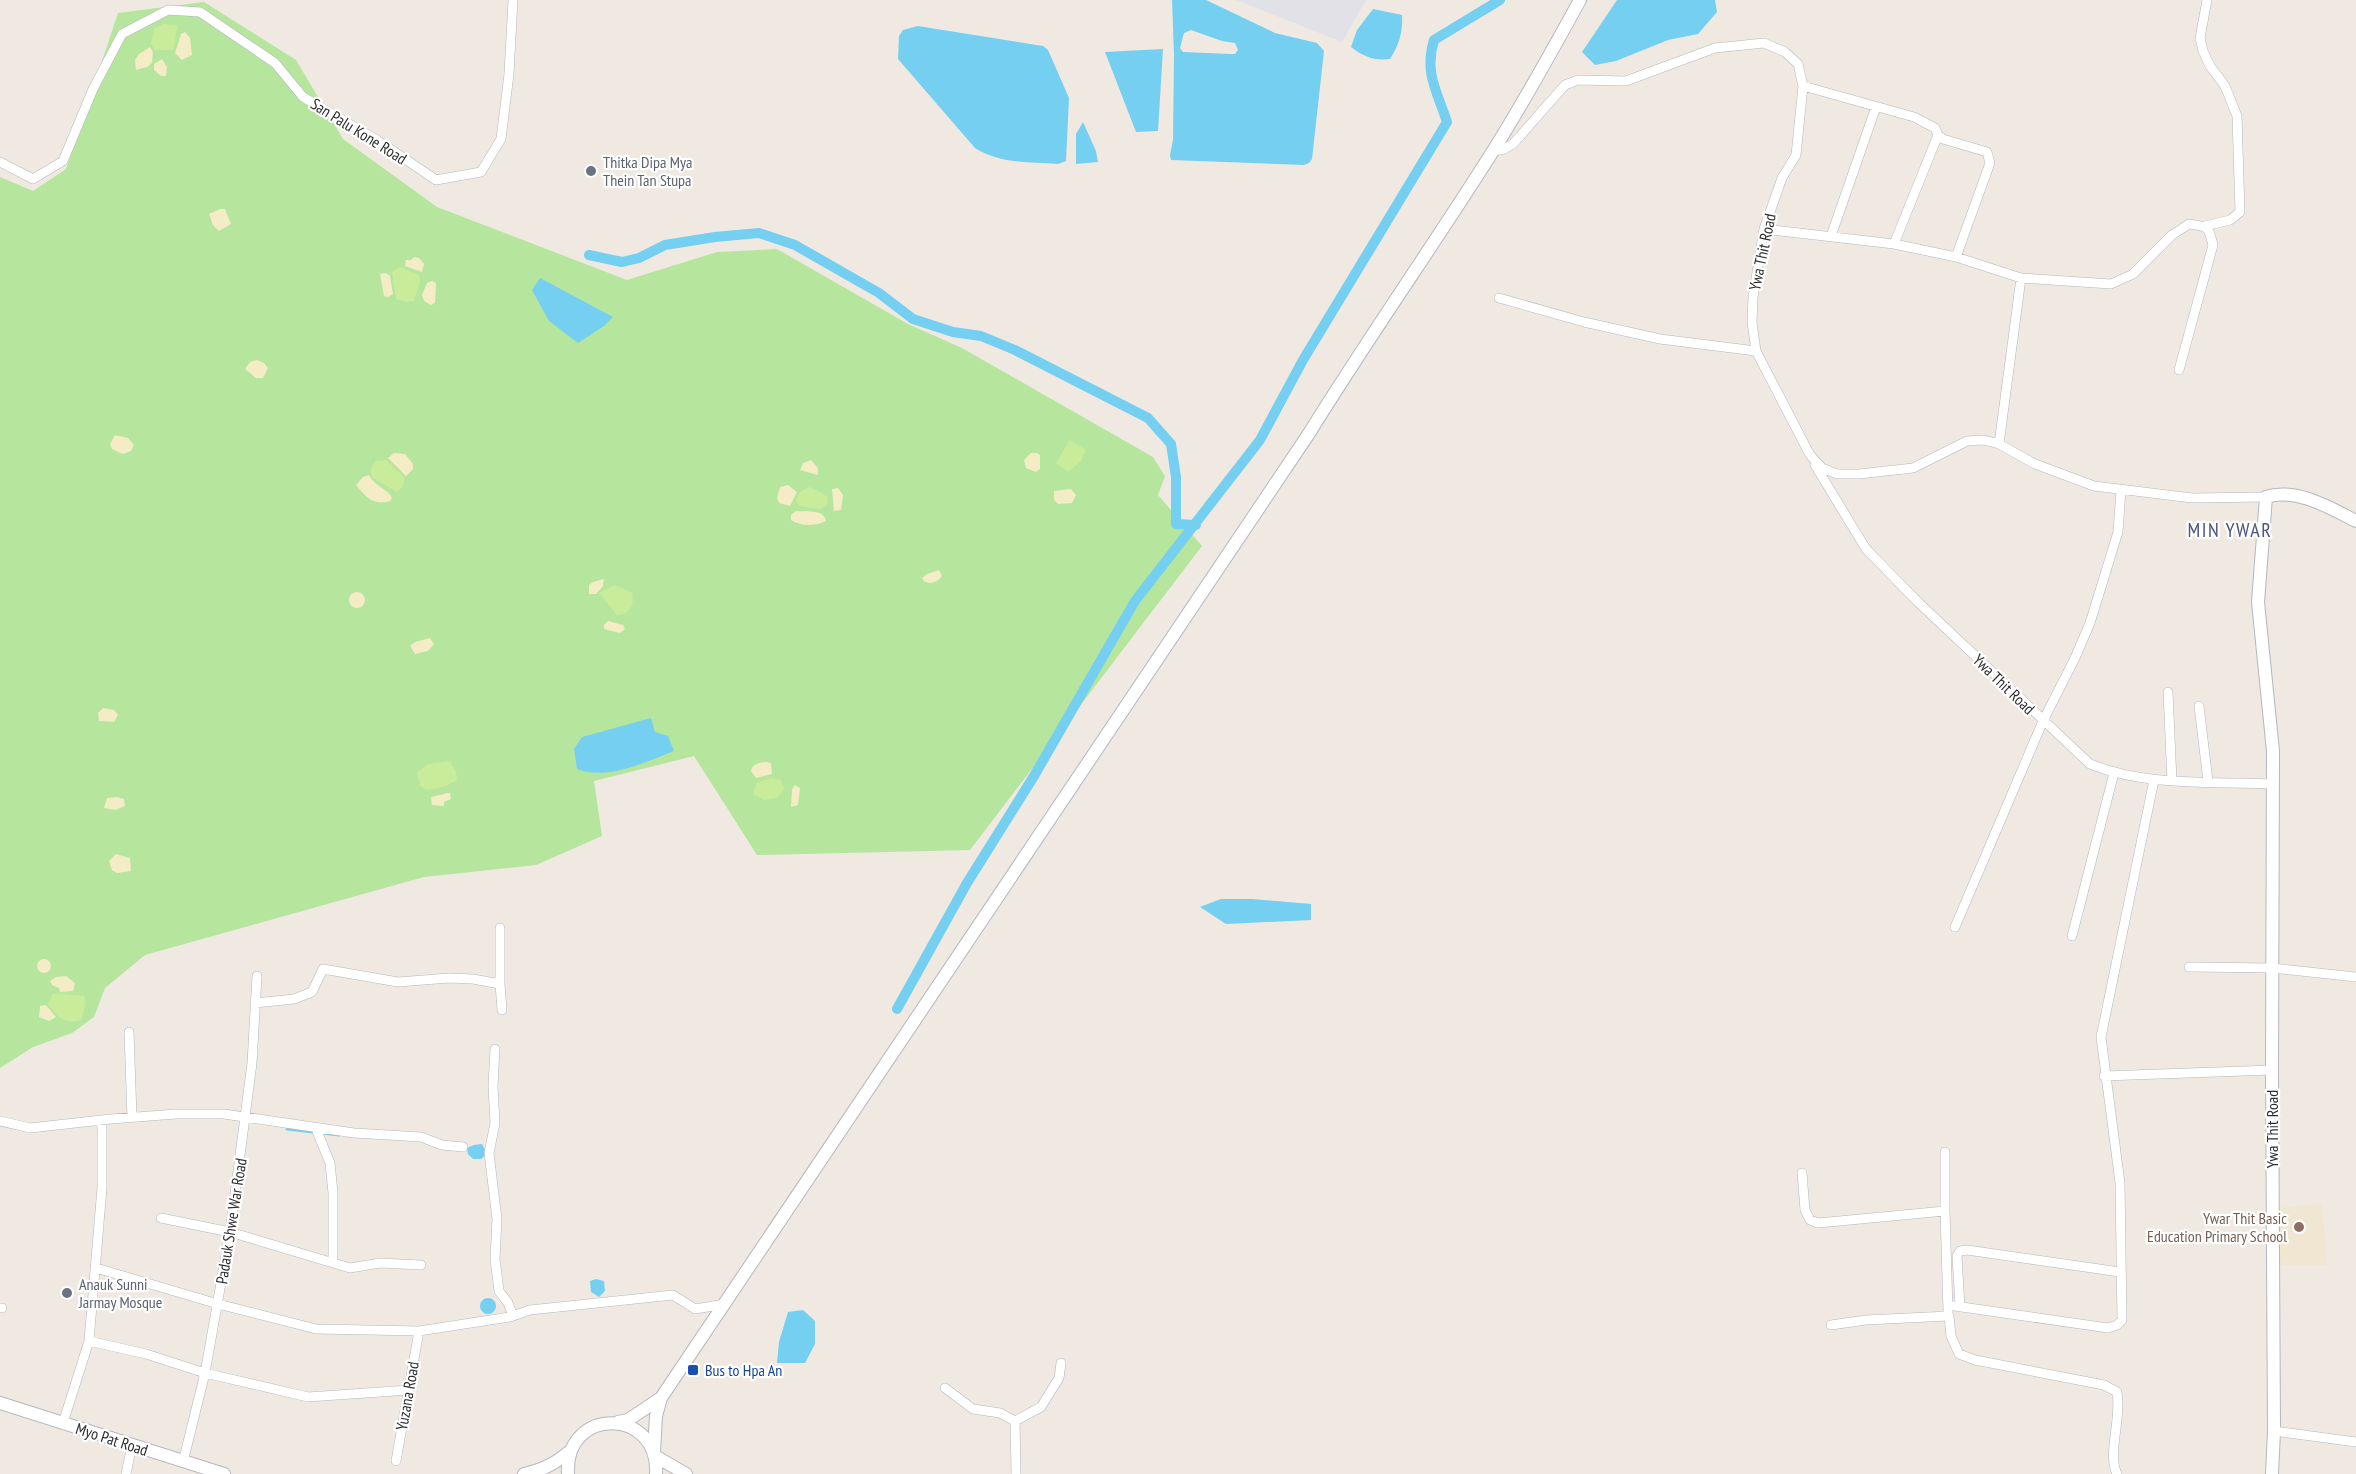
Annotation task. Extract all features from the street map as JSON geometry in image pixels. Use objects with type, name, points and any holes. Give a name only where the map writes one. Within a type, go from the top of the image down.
[{"type":"main road","points":[[656,1474],[656,1416],[661,1398],[1308,435],[1493,151],[1580,0]]},
{"type":"main road","name":"Ywa Thit Road","points":[[2272,1474],[2274,1431],[2271,968],[2273,751],[2258,602],[2266,497],[2291,496],[2314,500],[2356,521]]},
{"type":"main road","points":[[568,1474],[567,1463],[570,1451],[577,1439],[587,1430],[599,1424],[628,1420],[661,1398]]},
{"type":"main road","name":"Myo Pat Road","points":[[0,1403],[224,1474]]},
{"type":"main road","points":[[613,1422],[638,1431],[648,1440],[655,1454],[686,1474]]},
{"type":"main road","points":[[524,1474],[556,1463],[570,1451]]},
{"type":"street","name":"San Palu Kone Road","points":[[0,162],[33,180],[63,161],[93,89],[122,34],[168,10],[200,12],[275,63],[303,96],[377,140],[436,180],[481,172],[501,139],[509,74],[513,0]]},
{"type":"street","points":[[1764,230],[1894,244],[1956,257],[2020,278],[2111,284],[2133,274],[2172,235],[2189,224],[2205,226],[2230,220],[2240,212],[2237,116],[2225,86],[2210,66],[2200,38],[2207,0]]},
{"type":"street","name":"Ywa Thit Road","points":[[1493,151],[1513,144],[1565,85],[1578,80],[1626,81],[1715,48],[1764,43],[1785,52],[1798,64],[1803,86],[1796,155],[1782,178],[1764,230],[1753,297],[1752,322],[1756,351],[1810,455],[1866,549],[1919,603],[2090,764],[2114,774],[2154,780],[2273,784]]},
{"type":"street","points":[[1803,86],[1914,117],[1935,128],[1943,139],[1987,152],[1990,163],[1956,257]]},
{"type":"street","points":[[1831,236],[1876,107]]},
{"type":"street","points":[[1894,244],[1938,135]]},
{"type":"street","points":[[2178,370],[2213,245],[2209,230],[2205,226]]},
{"type":"street","points":[[1999,444],[2020,278]]},
{"type":"street","points":[[1499,298],[1584,322],[1660,339],[1756,351]]},
{"type":"street","name":"Ywa Thit Road","points":[[1810,455],[1822,468],[1837,474],[1859,474],[1913,468],[1966,441],[1976,439],[1999,444],[2035,464],[2094,486],[2192,498],[2266,497]]},
{"type":"street","points":[[1955,927],[2043,721],[2075,658],[2097,601],[2118,532],[2121,490]]},
{"type":"street","points":[[2168,692],[2172,781]]},
{"type":"street","points":[[2199,706],[2208,781]]},
{"type":"street","points":[[2072,936],[2114,774]]},
{"type":"street","points":[[1948,1305],[2108,1328],[2117,1325],[2121,1320],[2120,1183],[2104,1076],[2101,1038],[2154,780]]},
{"type":"street","points":[[500,928],[502,1010]]},
{"type":"street","points":[[2189,967],[2271,968],[2356,977]]},
{"type":"street","points":[[255,1003],[294,999],[312,992],[323,969],[398,982],[449,978],[473,979],[500,984]]},
{"type":"street","name":"Padauk Shwe War Road","points":[[183,1462],[205,1373],[230,1232],[252,1063],[257,976]]},
{"type":"street","points":[[129,1032],[132,1117]]},
{"type":"street","points":[[495,1049],[493,1086],[495,1123],[489,1153],[497,1219],[495,1259],[499,1291],[508,1303],[513,1316]]},
{"type":"street","points":[[2104,1076],[2272,1071]]},
{"type":"street","points":[[0,1121],[30,1128],[176,1114],[246,1116],[316,1129],[421,1137],[442,1145],[463,1147]]},
{"type":"street","points":[[63,1423],[89,1341],[102,1188],[102,1120]]},
{"type":"street","points":[[316,1129],[330,1163],[333,1193],[333,1263]]},
{"type":"street","points":[[1946,1152],[1948,1305],[1951,1336],[1959,1354],[1975,1360],[2104,1385],[2117,1392],[2120,1407],[2113,1458],[2118,1474]]},
{"type":"street","points":[[1802,1173],[1805,1210],[1810,1220],[1818,1223],[1945,1211]]},
{"type":"street","points":[[161,1218],[230,1232],[350,1268],[380,1263],[421,1265]]},
{"type":"street","points":[[1960,1307],[1957,1256],[1960,1251],[1967,1250],[2120,1272]]},
{"type":"street","points":[[96,1268],[218,1304],[316,1329],[419,1331],[513,1316],[530,1310],[672,1295],[695,1309],[724,1304]]},
{"type":"street","points":[[1831,1325],[1866,1320],[1949,1316]]},
{"type":"street","name":"Yuzana Road","points":[[396,1461],[419,1331]]},
{"type":"street","points":[[89,1341],[146,1354],[205,1373],[308,1397],[409,1390]]},
{"type":"street","points":[[1015,1421],[1041,1407],[1059,1378],[1061,1363]]},
{"type":"street","points":[[945,1388],[973,1409],[1000,1413],[1015,1421]]},
{"type":"street","points":[[1015,1421],[1016,1474]]},
{"type":"street","points":[[2274,1431],[2356,1442]]},
{"type":"street","points":[[126,1474],[132,1445]]},
{"type":"shaded area","points":[[1236,0],[1366,0],[1342,42]]},
{"type":"shaded area","points":[[2322,1204],[2327,1265],[2277,1265],[2276,1208]]},
{"type":"green space","points":[[204,2],[296,60],[343,139],[437,207],[627,280],[717,252],[777,249],[908,324],[962,348],[1153,457],[1165,476],[1158,495],[1202,546],[970,850],[757,855],[694,756],[594,781],[602,836],[536,865],[424,877],[145,955],[105,988],[94,1017],[72,1033],[33,1047],[0,1068],[0,177],[33,191],[66,169],[118,13]]},
{"type":"green space","points":[[163,24],[178,25],[173,50],[155,50],[151,44],[154,29]]},
{"type":"green space","points":[[399,267],[419,275],[420,282],[414,301],[396,299],[392,272]]},
{"type":"green space","points":[[1070,440],[1086,450],[1081,461],[1068,472],[1056,463]]},
{"type":"green space","points":[[386,460],[404,477],[403,486],[397,492],[373,478],[370,471],[375,461]]},
{"type":"green space","points":[[809,487],[827,497],[827,505],[820,509],[799,506],[796,500],[800,492]]},
{"type":"green space","points":[[615,585],[632,593],[632,602],[626,613],[617,615],[599,593]]},
{"type":"green space","points":[[450,761],[456,772],[457,780],[443,787],[427,790],[420,786],[417,773],[428,764]]},
{"type":"green space","points":[[772,778],[781,780],[784,789],[777,798],[764,800],[753,794],[756,783]]},
{"type":"green space","points":[[53,993],[84,996],[86,1003],[81,1020],[66,1021],[58,1016],[48,1004]]},
{"type":"sand","points":[[185,32],[190,38],[192,55],[182,60],[175,53],[181,34]]},
{"type":"sand","points":[[150,47],[153,52],[152,63],[136,70],[135,60],[139,54]]},
{"type":"sand","points":[[162,59],[167,67],[166,76],[161,76],[154,70],[154,64]]},
{"type":"sand","points":[[225,209],[231,224],[219,231],[213,225],[209,214]]},
{"type":"sand","points":[[419,258],[424,264],[422,272],[405,266],[406,260]]},
{"type":"sand","points":[[386,273],[390,276],[393,294],[388,297],[384,296],[380,274]]},
{"type":"sand","points":[[432,281],[436,283],[435,303],[431,305],[424,301],[422,295],[427,283]]},
{"type":"sand","points":[[257,360],[268,368],[263,378],[256,378],[245,369],[250,362]]},
{"type":"sand","points":[[115,435],[128,438],[134,445],[131,451],[123,454],[112,449],[110,444]]},
{"type":"sand","points":[[394,453],[405,454],[413,464],[413,469],[406,476],[388,458]]},
{"type":"sand","points":[[1031,453],[1040,455],[1040,469],[1036,472],[1026,468],[1024,460]]},
{"type":"sand","points":[[811,460],[818,468],[818,475],[800,470],[803,463]]},
{"type":"sand","points":[[369,475],[388,492],[392,498],[390,501],[374,501],[356,485],[363,477]]},
{"type":"sand","points":[[788,485],[797,492],[790,506],[779,503],[777,498],[780,487]]},
{"type":"sand","points":[[838,488],[843,495],[841,510],[834,511],[832,489]]},
{"type":"sand","points":[[1071,489],[1076,495],[1072,503],[1058,504],[1054,500],[1054,491]]},
{"type":"sand","points":[[796,511],[819,513],[825,517],[826,521],[813,525],[800,524],[791,520],[791,515]]},
{"type":"sand","points":[[939,570],[942,576],[936,581],[929,583],[922,578],[927,574]]},
{"type":"sand","points":[[604,579],[603,586],[596,594],[589,594],[589,585]]},
{"type":"sand","points":[[354,592],[360,592],[365,600],[363,606],[354,608],[349,603],[349,597]]},
{"type":"sand","points":[[608,621],[623,625],[625,629],[620,633],[604,629]]},
{"type":"sand","points":[[430,638],[434,644],[428,651],[415,654],[410,646],[415,642]]},
{"type":"sand","points":[[103,708],[114,710],[118,715],[114,722],[99,721],[98,713]]},
{"type":"sand","points":[[766,762],[771,763],[772,774],[756,778],[751,771],[753,766]]},
{"type":"sand","points":[[795,785],[800,788],[798,805],[791,807],[792,789]]},
{"type":"sand","points":[[450,793],[451,799],[444,802],[444,806],[432,805],[431,797]]},
{"type":"sand","points":[[107,798],[124,799],[125,806],[115,810],[104,808]]},
{"type":"sand","points":[[116,854],[130,858],[131,871],[117,873],[112,870],[109,861]]},
{"type":"sand","points":[[41,959],[47,959],[51,966],[47,973],[41,973],[37,969],[37,963]]},
{"type":"sand","points":[[66,976],[75,983],[73,991],[60,992],[59,988],[52,985],[50,981],[56,977]]},
{"type":"sand","points":[[46,1005],[56,1017],[49,1021],[39,1017],[40,1006]]},
{"type":"water","points":[[1172,0],[1206,0],[1275,33],[1317,43],[1324,51],[1312,159],[1309,163],[1304,165],[1171,160],[1174,55]],"holes":[[[1191,30],[1235,43],[1238,50],[1235,54],[1183,52],[1180,48],[1184,33]]]},
{"type":"water","points":[[1617,0],[1715,0],[1717,12],[1698,34],[1668,40],[1616,61],[1595,65],[1582,52]]},
{"type":"water","points":[[1373,9],[1402,15],[1400,38],[1390,59],[1369,58],[1351,47],[1357,30]]},
{"type":"water","points":[[918,26],[1043,46],[1048,50],[1069,98],[1066,161],[1058,164],[1005,160],[975,148],[898,59],[899,36],[903,30]]},
{"type":"water","points":[[1163,49],[1158,131],[1136,132],[1105,52]]},
{"type":"water","points":[[1083,122],[1096,151],[1098,162],[1076,164],[1076,134]]},
{"type":"water","points":[[540,278],[613,317],[604,326],[578,343],[549,321],[532,290]]},
{"type":"water","points":[[651,718],[655,732],[668,736],[674,751],[626,769],[601,773],[577,769],[574,749],[582,737]]},
{"type":"water","points":[[1221,899],[1311,904],[1311,920],[1226,924],[1200,907]]},
{"type":"water","points":[[482,1144],[487,1154],[481,1159],[473,1159],[468,1154],[467,1148]]},
{"type":"water","points":[[596,1279],[604,1281],[605,1291],[599,1297],[591,1292],[590,1281]]},
{"type":"water","points":[[485,1298],[491,1298],[496,1306],[494,1312],[485,1314],[480,1309],[480,1303]]},
{"type":"water","points":[[803,1310],[815,1321],[815,1344],[805,1363],[777,1363],[779,1342],[788,1312]]},
{"type":"waterway","points":[[897,1009],[967,883],[1034,776],[1135,601],[1260,440],[1303,360],[1447,122],[1431,72],[1430,62],[1434,40],[1500,0]]},
{"type":"waterway","points":[[589,255],[622,262],[639,258],[665,245],[759,233],[795,245],[879,293],[913,319],[953,332],[981,336],[1015,350],[1148,418],[1171,444],[1176,477],[1176,524],[1196,525]]},
{"type":"waterway","points":[[287,1129],[339,1135]]},
{"type":"place","name":"Thitka Dipa Mya Thein Tan Stupa","points":[[591,171]]},
{"type":"place","name":"Ywar Thit Basic Education Primary School","points":[[2299,1227]]},
{"type":"place","name":"Anauk Sunni Jarmay Mosque","points":[[67,1293]]},
{"type":"place","name":"Bus to Hpa An","points":[[693,1370]]},
{"type":"district","name":"MIN YWAR","points":[[2230,530]]}]
